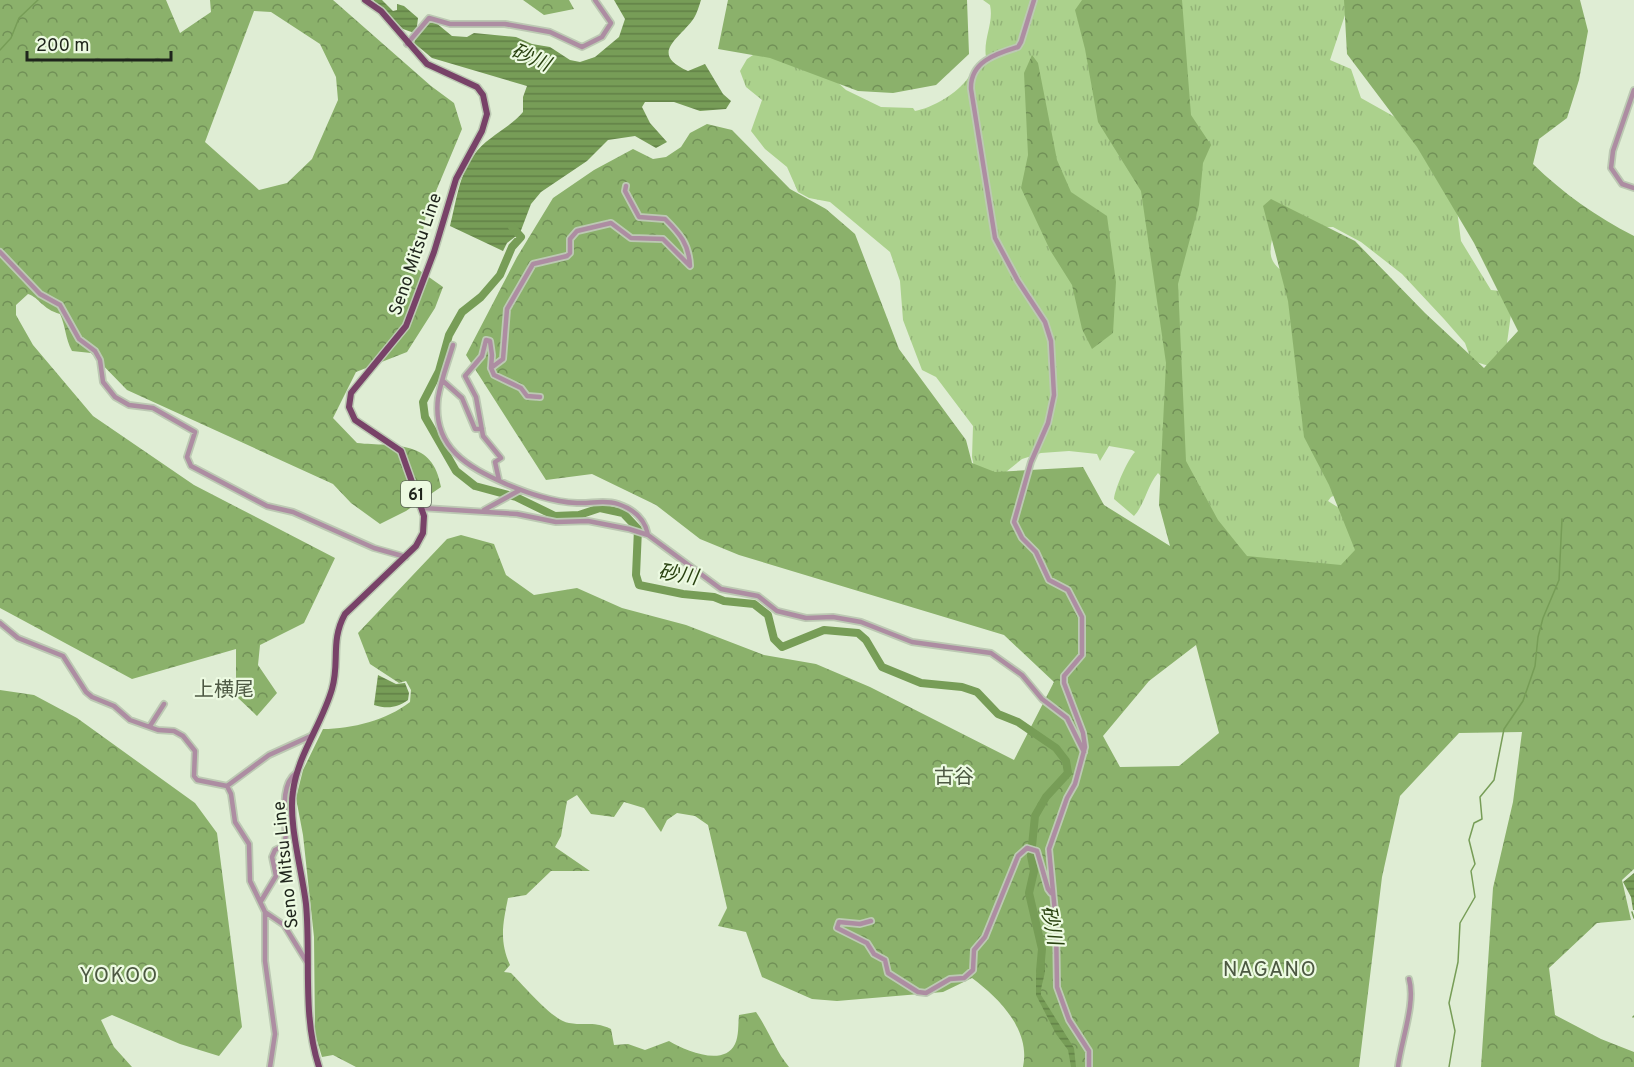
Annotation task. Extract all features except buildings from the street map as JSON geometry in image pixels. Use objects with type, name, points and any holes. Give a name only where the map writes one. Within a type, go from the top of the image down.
[{"type":"main road","name":"Seno Mitsu Line","points":[[319,1067],[309,1028],[309,966],[305,901],[293,808],[296,773],[333,687],[335,635],[339,625],[351,608],[406,557],[423,533],[423,508],[401,451],[355,420],[351,414],[349,400],[359,383],[406,326],[434,252],[456,179],[482,131],[488,114],[483,95],[477,87],[427,64],[407,44],[381,11],[365,0]]},
{"type":"street","points":[[407,44],[429,18],[459,26],[504,24],[550,32],[582,47],[602,38],[612,23],[595,0]]},
{"type":"street","points":[[1034,0],[1022,42],[1018,47],[982,62],[971,81],[971,89],[995,238],[1018,281],[1045,322],[1051,341],[1054,395],[1048,423],[1027,472],[1014,522],[1022,538],[1036,552],[1049,580],[1068,590],[1082,617],[1082,655],[1064,676],[1064,683],[1083,733],[1084,752],[1075,784],[1050,841],[1051,893],[1056,922],[1059,997],[1068,1020],[1089,1051],[1089,1067]]},
{"type":"street","points":[[1634,90],[1611,160],[1611,168],[1617,180],[1634,188]]},
{"type":"street","points":[[490,368],[505,354],[504,318],[516,289],[533,264],[567,256],[570,253],[570,239],[577,231],[611,223],[631,238],[663,239],[690,266],[689,249],[684,239],[665,219],[639,217],[625,191],[626,186]]},
{"type":"street","points":[[0,252],[40,294],[60,305],[79,339],[95,351],[100,360],[103,382],[116,397],[129,405],[153,408],[195,432],[187,457],[191,466],[267,506],[293,512],[374,548],[406,557]]},
{"type":"street","points":[[499,480],[495,462],[501,458],[483,436],[476,397],[465,376],[482,356],[484,343],[488,340],[492,355],[490,368],[494,375],[521,388],[527,396],[540,397]]},
{"type":"street","points":[[453,345],[443,381],[438,414],[446,438],[456,456],[468,466],[518,491],[577,503],[608,501],[617,504],[639,517],[648,535]]},
{"type":"street","points":[[443,381],[462,398],[475,429],[482,429]]},
{"type":"street","points":[[482,511],[518,491]]},
{"type":"street","points":[[423,508],[482,511],[556,522],[601,522],[648,535],[714,585],[721,589],[758,596],[777,611],[806,618],[833,617],[861,622],[912,642],[991,653],[1022,675],[1042,699],[1066,718],[1084,752]]},
{"type":"street","points":[[0,623],[18,638],[63,656],[86,692],[92,697],[114,706],[130,720],[158,730],[174,730],[183,736],[195,751],[194,776],[197,780],[227,786],[269,755],[313,735]]},
{"type":"street","points":[[150,726],[164,704]]},
{"type":"street","points":[[261,901],[276,876],[272,857],[275,850],[285,845],[283,817],[288,787],[292,776],[296,773]]},
{"type":"street","points":[[227,786],[231,794],[235,822],[249,844],[248,872],[265,912],[265,961],[275,1034],[270,1067]]},
{"type":"street","points":[[871,921],[860,924],[838,922],[837,928],[867,943],[874,954],[885,960],[888,973],[918,992],[926,993],[950,979],[964,978],[973,970],[974,950],[985,937],[1018,856],[1031,848],[1043,864],[1048,889],[1051,893]]},
{"type":"street","points":[[265,912],[285,925],[309,966]]},
{"type":"street","points":[[1398,1067],[1402,1038],[1408,1020],[1411,987],[1409,979]]},
{"type":"green space","points":[[0,0],[166,0],[180,33],[211,12],[210,0],[333,0],[431,86],[454,103],[462,129],[426,215],[416,268],[443,287],[435,308],[407,352],[356,372],[333,418],[357,443],[399,446],[421,453],[430,460],[437,471],[441,487],[406,511],[380,524],[351,503],[333,484],[127,390],[91,353],[72,351],[60,314],[28,294],[16,305],[16,315],[33,345],[93,416],[194,485],[335,558],[304,623],[260,645],[258,665],[277,693],[257,716],[236,696],[236,649],[132,679],[0,608]],"holes":[[[254,11],[271,12],[320,44],[336,77],[338,100],[312,159],[287,183],[259,190],[205,142]]]},
{"type":"green space","points":[[523,0],[569,0],[574,9],[544,15]]},
{"type":"green space","points":[[728,0],[967,0],[969,54],[936,85],[893,93],[858,91],[770,58],[718,49]]},
{"type":"green space","points":[[983,0],[1350,0],[1330,60],[1351,69],[1361,98],[1402,121],[1457,210],[1461,241],[1491,290],[1500,291],[1512,307],[1506,350],[1489,366],[1476,362],[1470,357],[1465,343],[1402,274],[1361,242],[1333,227],[1275,229],[1271,257],[1281,270],[1344,491],[1331,497],[1328,501],[1347,513],[1370,565],[1259,584],[1158,473],[1134,516],[1114,499],[1122,474],[1135,452],[1132,450],[1109,446],[1100,461],[1097,454],[1069,451],[1041,453],[1022,459],[1001,476],[976,477],[972,457],[973,426],[936,377],[922,370],[903,320],[900,281],[890,252],[830,202],[809,198],[798,192],[787,167],[765,149],[751,131],[762,100],[746,87],[740,71],[747,59],[756,53],[826,72],[846,90],[881,107],[913,108],[915,111],[929,107],[964,84],[977,63],[986,57],[991,12],[990,5]]},
{"type":"green space","points":[[1082,0],[1182,0],[1191,115],[1211,145],[1203,163],[1199,205],[1178,284],[1186,461],[1218,520],[1247,556],[1341,565],[1355,550],[1329,485],[1304,437],[1288,301],[1263,206],[1271,199],[1355,241],[1425,313],[1484,368],[1518,331],[1474,243],[1417,147],[1347,54],[1344,0],[1580,0],[1588,31],[1579,80],[1567,118],[1539,139],[1533,164],[1580,204],[1634,236],[1634,869],[1622,880],[1631,920],[1597,923],[1549,968],[1555,1015],[1601,1039],[1634,1052],[1634,1067],[1481,1067],[1493,888],[1513,802],[1522,732],[1459,733],[1400,796],[1382,877],[1359,1067],[1023,1067],[1022,1040],[1011,1016],[972,978],[943,992],[837,1001],[812,999],[762,977],[746,932],[718,926],[727,908],[708,825],[695,816],[677,813],[667,820],[661,832],[644,808],[624,802],[614,817],[591,814],[577,795],[567,801],[561,836],[555,847],[590,871],[551,871],[526,895],[508,898],[503,940],[510,965],[504,972],[511,973],[530,994],[562,1021],[594,1024],[611,1029],[614,1045],[628,1044],[645,1050],[669,1041],[704,1055],[722,1055],[730,1051],[735,1044],[739,1015],[756,1012],[789,1067],[356,1067],[333,1055],[322,1057],[315,1034],[314,937],[303,835],[296,798],[303,770],[323,729],[369,722],[391,714],[410,702],[411,690],[406,681],[399,683],[370,664],[358,633],[447,539],[461,535],[494,544],[506,575],[534,595],[577,588],[622,608],[686,625],[764,655],[816,664],[870,687],[1014,760],[1054,682],[1004,635],[739,555],[700,539],[656,505],[592,474],[546,480],[466,355],[517,257],[553,198],[594,170],[633,149],[653,159],[666,157],[681,147],[690,133],[707,124],[732,130],[790,189],[826,209],[855,234],[899,349],[966,440],[972,463],[995,472],[1083,467],[1104,505],[1170,546],[1159,505],[1166,363],[1141,191],[1098,122],[1085,49],[1075,10]],"holes":[[[1196,645],[1219,733],[1179,766],[1120,767],[1103,736],[1149,681]]]},
{"type":"green space","points":[[1032,55],[1038,63],[1057,160],[1071,192],[1107,216],[1116,282],[1113,333],[1092,349],[1082,329],[1072,285],[1050,250],[1021,188],[1028,155],[1024,73]]},
{"type":"green space","points":[[0,690],[34,695],[77,718],[195,803],[217,833],[242,1027],[219,1056],[180,1044],[112,1015],[101,1020],[114,1047],[132,1067],[0,1067]]},
{"type":"water","points":[[373,0],[382,0],[393,11],[397,10],[397,4],[404,6],[418,18],[417,26],[420,28],[428,22],[435,22],[452,36],[467,37],[474,33],[516,37],[532,44],[550,47],[570,60],[580,62],[595,57],[619,37],[625,19],[614,0],[701,0],[694,18],[671,46],[670,58],[688,71],[705,64],[723,94],[731,101],[726,109],[700,111],[674,102],[645,102],[642,107],[650,123],[667,142],[656,148],[635,136],[608,140],[587,161],[541,192],[531,204],[520,233],[507,243],[503,251],[450,226],[459,189],[469,163],[485,143],[523,112],[523,97],[527,86],[432,58],[414,43],[417,34],[403,29]]},
{"type":"water","points":[[378,675],[396,684],[405,683],[409,693],[408,700],[392,707],[374,705]]},
{"type":"water","points":[[1634,873],[1633,910],[1631,897],[1623,882]]},
{"type":"water","points":[[1041,960],[1044,960],[1045,970],[1041,995],[1074,1048],[1076,1067],[1071,1067],[1068,1050],[1056,1034],[1036,995],[1036,974]]},
{"type":"waterway","points":[[0,50],[11,38],[19,18],[38,0]]},
{"type":"waterway","name":"砂川","points":[[512,227],[521,237],[512,247],[500,275],[481,297],[462,312],[449,335],[439,371],[423,402],[425,417],[456,471],[475,486],[516,497],[555,516],[579,515],[600,508],[623,513],[638,529],[636,575],[639,585],[683,594],[714,597],[724,601],[754,604],[768,615],[774,639],[782,647],[824,630],[858,633],[866,640],[882,667],[921,683],[962,687],[977,692],[998,714],[1018,722],[1056,748],[1066,761],[1068,773],[1046,797],[1035,816],[1031,856],[1034,871],[1029,893],[1042,949],[1040,971]]},
{"type":"waterway","points":[[1449,1067],[1455,1031],[1449,1003],[1458,962],[1460,923],[1475,897],[1471,871],[1475,864],[1469,840],[1474,823],[1482,819],[1480,797],[1494,780],[1504,729],[1523,701],[1535,666],[1538,637],[1543,618],[1559,580],[1562,519]]},
{"type":"waterway","points":[[1632,912],[1634,918]]},
{"type":"district","name":"上横尾","points":[[224,689]]},
{"type":"district","name":"古谷","points":[[954,776]]},
{"type":"district","name":"NAGANO","points":[[1270,969]]},
{"type":"district","name":"YOKOO","points":[[119,975]]}]
